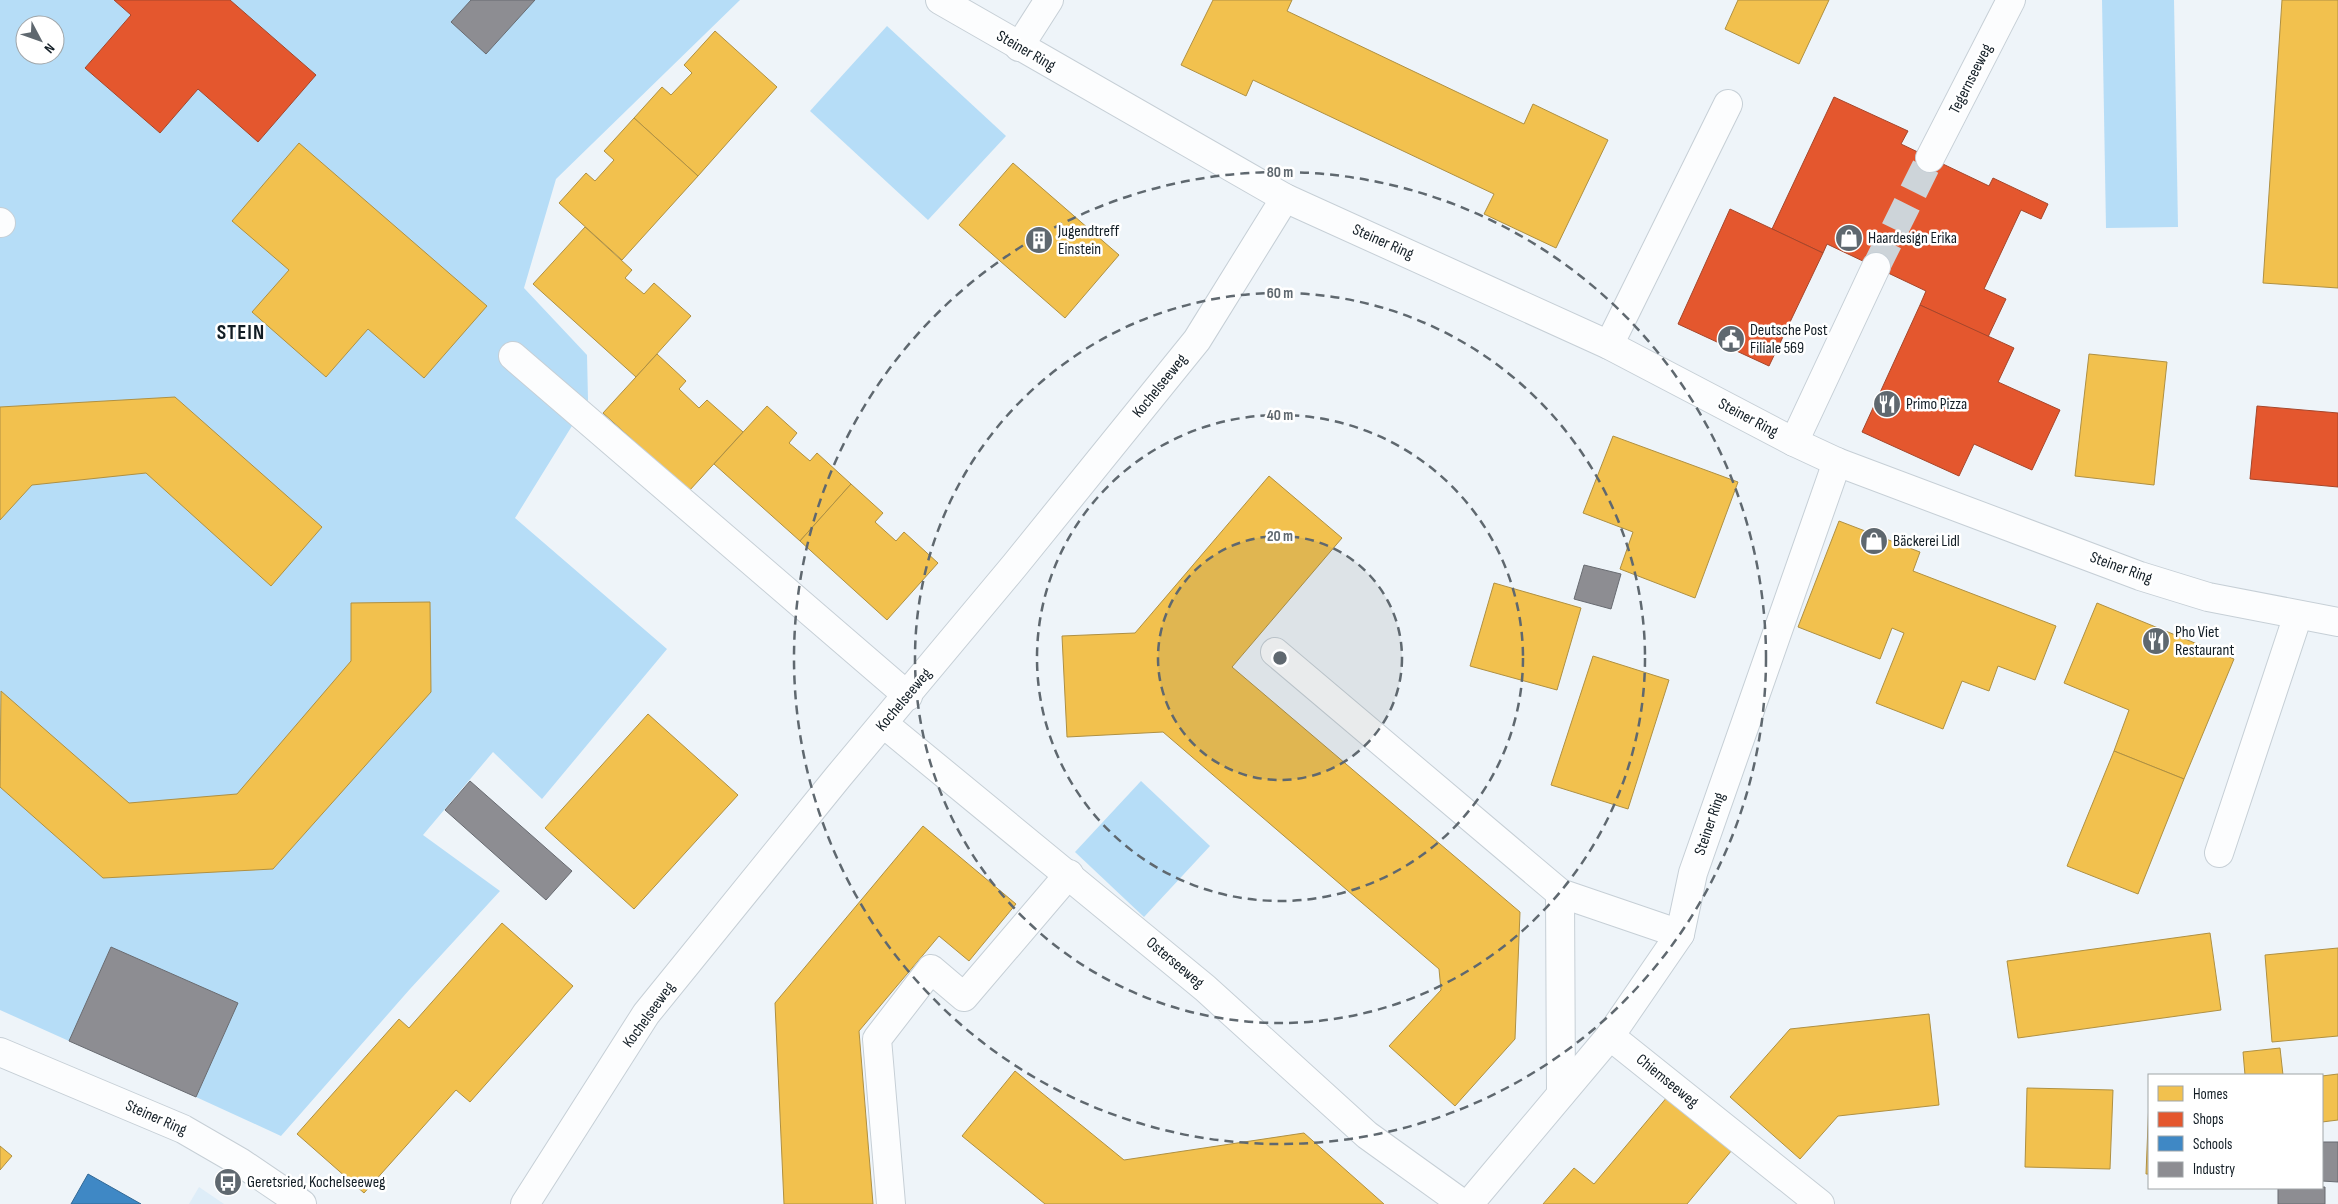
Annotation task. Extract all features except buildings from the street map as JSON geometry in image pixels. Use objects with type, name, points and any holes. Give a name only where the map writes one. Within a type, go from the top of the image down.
[{"type":"street","name":"Steiner Ring","points":[[940,0],[1285,198],[1609,344],[1794,442],[1837,462],[2140,576],[2208,596],[2338,622]]},
{"type":"street","points":[[1019,47],[1049,0]]},
{"type":"street","name":"Tegernseeweg","points":[[1930,158],[2011,0]]},
{"type":"street","points":[[1609,344],[1728,104]]},
{"type":"street","name":"Kochelseeweg","points":[[525,1204],[646,1014],[832,785],[908,696],[1197,340],[1285,198]]},
{"type":"street","points":[[1794,442],[1876,266]]},
{"type":"street","points":[[513,356],[908,696]]},
{"type":"street","name":"Steiner Ring","points":[[1680,934],[1693,873],[1837,462]]},
{"type":"street","points":[[2219,853],[2298,615]]},
{"type":"street","points":[[1276,652],[1560,893],[1680,934],[1610,1036],[1469,1204]]},
{"type":"street","name":"Osterseeweg","points":[[884,724],[1069,874],[1205,988],[1368,1135],[1462,1204]]},
{"type":"street","points":[[892,1204],[877,1039],[931,969],[964,997],[1069,874]]},
{"type":"street","points":[[1560,893],[1561,1094]]},
{"type":"street","name":"Chiemseeweg","points":[[1610,1036],[1820,1204]]},
{"type":"street","name":"Steiner Ring","points":[[0,1052],[183,1129],[240,1162],[302,1204]]},
{"type":"shaded area","points":[[0,0],[740,0],[556,179],[524,288],[587,355],[588,400],[515,518],[667,649],[542,799],[493,752],[423,835],[500,891],[410,989],[281,1136],[196,1097],[238,1003],[111,947],[69,1041],[0,1010]]},
{"type":"shaded area","points":[[2102,0],[2174,0],[2178,227],[2106,228]]},
{"type":"shaded area","points":[[887,26],[1006,136],[928,220],[810,111]]},
{"type":"shaded area","points":[[1141,781],[1210,846],[1144,917],[1075,852]]},
{"type":"shaded area","points":[[199,1187],[224,1204],[189,1204]]},
{"type":"tunnel","points":[[1876,267],[1930,158]]},
{"type":"place","name":"Haardesign Erika","points":[[1849,238]]},
{"type":"place","name":"Jugendtreff Einstein","points":[[1039,240]]},
{"type":"place","name":"Deutsche Post Filiale 569","points":[[1731,339]]},
{"type":"place","name":"Primo Pizza","points":[[1887,404]]},
{"type":"place","name":"Bäckerei Lidl","points":[[1874,541]]},
{"type":"place","name":"Pho Viet Restaurant","points":[[2156,641]]},
{"type":"place","name":"Geretsried, Kochelseeweg","points":[[228,1182]]},
{"type":"district","name":"STEIN","points":[[241,332]]}]
